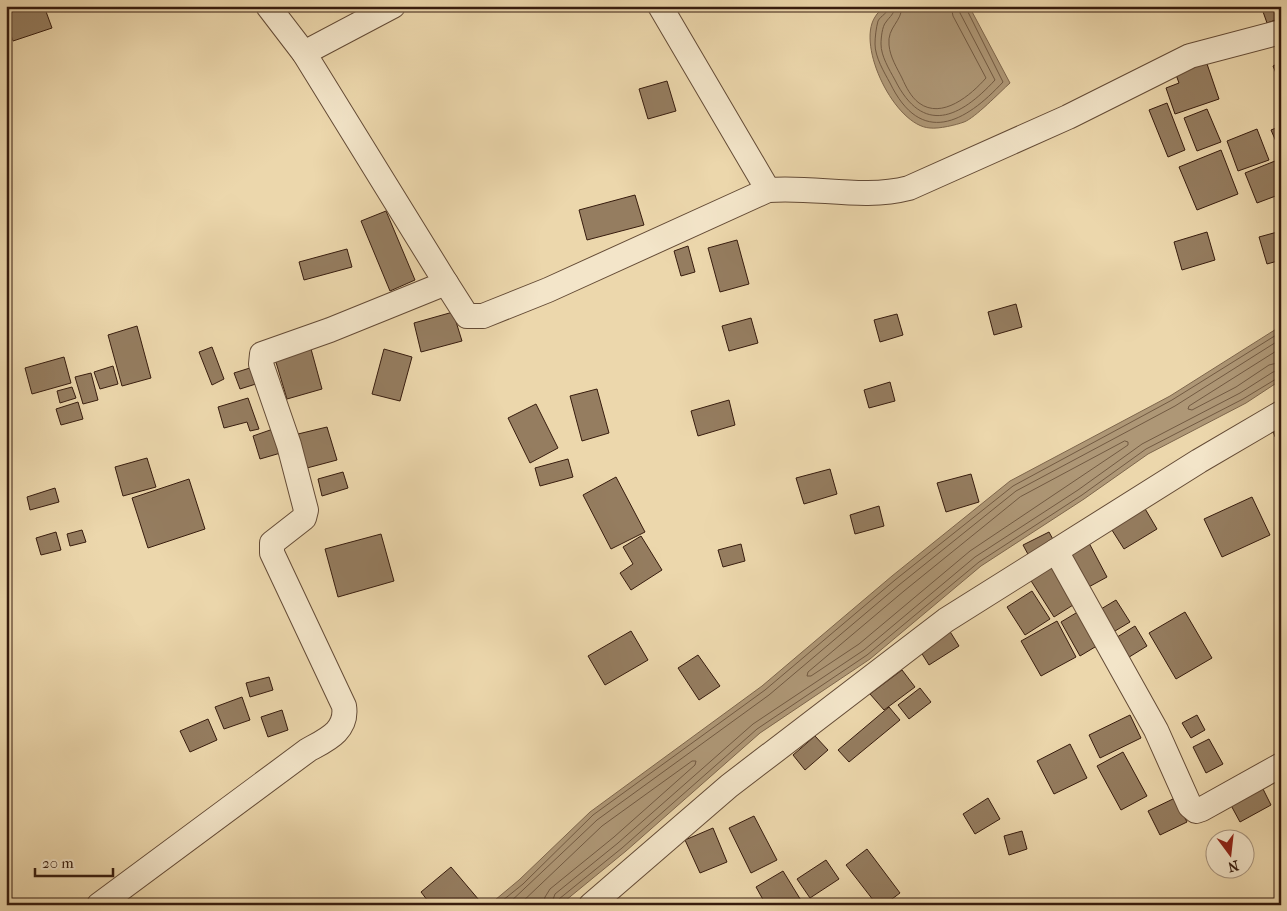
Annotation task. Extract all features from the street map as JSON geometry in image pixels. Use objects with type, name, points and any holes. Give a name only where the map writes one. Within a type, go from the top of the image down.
[{"type":"street","points":[[268,6],[304,53],[468,316],[483,316],[548,290],[768,190],[787,188],[889,193],[909,188],[1068,117],[1190,56],[1281,32]]},
{"type":"street","points":[[304,53],[393,6]]},
{"type":"street","points":[[660,6],[768,190]]},
{"type":"street","points":[[99,905],[308,750],[332,736],[339,730],[345,716],[344,706],[272,553],[272,543],[304,518],[306,510],[289,445],[261,364],[262,354],[330,330],[446,283]]},
{"type":"street","points":[[591,905],[729,786],[946,620],[1281,413]]},
{"type":"street","points":[[1056,551],[1156,730],[1190,806],[1196,811],[1202,809],[1281,765]]},
{"type":"water","points":[[886,6],[969,6],[1010,83],[969,120],[934,128],[917,124],[904,114],[892,100],[882,83],[875,64],[870,30],[876,16]]},
{"type":"water","points":[[1281,326],[1281,380],[1246,403],[1148,454],[1084,499],[981,566],[870,659],[760,733],[626,851],[560,905],[489,905],[519,880],[590,812],[762,686],[892,576],[1010,481],[1170,396]]},
{"type":"building","points":[[20,6],[44,6],[52,28],[13,41],[6,20],[6,10]]},
{"type":"building","points":[[1261,6],[1281,6],[1281,18],[1267,23]]},
{"type":"building","points":[[1206,61],[1219,99],[1175,114],[1166,88],[1179,83],[1175,72]]},
{"type":"building","points":[[1281,62],[1281,85],[1273,66]]},
{"type":"building","points":[[667,81],[676,111],[648,119],[639,89]]},
{"type":"building","points":[[1167,103],[1185,150],[1168,157],[1149,110]]},
{"type":"building","points":[[1207,109],[1221,142],[1197,151],[1184,118]]},
{"type":"building","points":[[1281,126],[1281,153],[1271,130]]},
{"type":"building","points":[[1257,129],[1269,160],[1238,171],[1227,141]]},
{"type":"building","points":[[1221,150],[1238,194],[1197,210],[1179,167]]},
{"type":"building","points":[[1280,159],[1281,194],[1257,203],[1245,173]]},
{"type":"building","points":[[635,195],[644,225],[587,240],[579,210]]},
{"type":"building","points":[[386,211],[415,280],[390,291],[361,221]]},
{"type":"building","points":[[1281,231],[1281,260],[1267,264],[1259,237]]},
{"type":"building","points":[[1207,232],[1215,260],[1182,270],[1174,242]]},
{"type":"building","points":[[737,240],[749,284],[720,292],[708,248]]},
{"type":"building","points":[[688,246],[695,272],[681,276],[674,251]]},
{"type":"building","points":[[347,249],[352,267],[304,280],[299,262]]},
{"type":"building","points":[[1016,304],[1022,327],[994,335],[988,312]]},
{"type":"building","points":[[453,312],[462,341],[421,352],[414,323]]},
{"type":"building","points":[[897,314],[903,335],[880,342],[874,320]]},
{"type":"building","points":[[751,318],[758,343],[729,351],[722,326]]},
{"type":"building","points":[[137,326],[151,378],[122,386],[108,335]]},
{"type":"building","points":[[212,347],[224,379],[212,385],[199,352]]},
{"type":"building","points":[[311,349],[322,389],[287,399],[275,359]]},
{"type":"building","points":[[384,349],[412,357],[400,401],[372,394]]},
{"type":"building","points":[[64,357],[71,383],[32,394],[25,368]]},
{"type":"building","points":[[113,366],[118,384],[100,389],[94,372]]},
{"type":"building","points":[[253,367],[259,383],[240,389],[234,373]]},
{"type":"building","points":[[91,373],[98,400],[83,404],[75,377]]},
{"type":"building","points":[[890,382],[895,401],[869,408],[864,390]]},
{"type":"building","points":[[72,387],[76,398],[60,403],[57,391]]},
{"type":"building","points":[[597,389],[609,433],[582,441],[570,396]]},
{"type":"building","points":[[248,398],[259,429],[250,431],[247,422],[224,428],[218,407]]},
{"type":"building","points":[[729,400],[735,425],[698,436],[691,411]]},
{"type":"building","points":[[78,402],[83,419],[61,425],[56,409]]},
{"type":"building","points":[[536,404],[558,448],[530,463],[508,418]]},
{"type":"building","points":[[1281,417],[1281,435],[1275,437],[1270,421]]},
{"type":"building","points":[[327,427],[337,460],[307,468],[298,434]]},
{"type":"building","points":[[276,428],[284,452],[260,459],[253,436]]},
{"type":"building","points":[[147,458],[156,487],[123,496],[115,467]]},
{"type":"building","points":[[568,459],[573,477],[540,486],[535,468]]},
{"type":"building","points":[[830,469],[837,494],[804,504],[796,478]]},
{"type":"building","points":[[343,472],[348,488],[322,496],[318,479]]},
{"type":"building","points":[[971,474],[979,502],[946,512],[937,483]]},
{"type":"building","points":[[616,477],[645,532],[611,549],[583,495]]},
{"type":"building","points":[[189,479],[205,529],[148,548],[132,498]]},
{"type":"building","points":[[55,488],[59,502],[30,510],[27,497]]},
{"type":"building","points":[[1252,497],[1270,535],[1222,557],[1204,519]]},
{"type":"building","points":[[879,506],[884,526],[855,534],[850,515]]},
{"type":"building","points":[[1144,507],[1157,529],[1124,549],[1110,527]]},
{"type":"building","points":[[82,530],[86,542],[70,546],[67,534]]},
{"type":"building","points":[[56,532],[61,550],[41,555],[36,538]]},
{"type":"building","points":[[1049,532],[1056,545],[1030,558],[1023,545]]},
{"type":"building","points":[[381,534],[394,581],[338,597],[325,549]]},
{"type":"building","points":[[641,536],[662,570],[631,590],[620,573],[633,564],[623,547]]},
{"type":"building","points":[[1089,543],[1107,577],[1085,589],[1067,555]]},
{"type":"building","points":[[741,544],[745,561],[723,567],[718,550]]},
{"type":"building","points":[[1055,559],[1081,600],[1054,617],[1028,576]]},
{"type":"building","points":[[1032,591],[1050,619],[1025,635],[1007,607]]},
{"type":"building","points":[[1116,600],[1130,622],[1110,634],[1096,612]]},
{"type":"building","points":[[1086,607],[1105,641],[1080,656],[1061,622]]},
{"type":"building","points":[[1185,612],[1212,658],[1176,679],[1149,633]]},
{"type":"building","points":[[1057,621],[1076,657],[1041,676],[1021,641]]},
{"type":"building","points":[[1135,626],[1147,646],[1126,659],[1114,639]]},
{"type":"building","points":[[949,630],[959,646],[929,665],[919,649]]},
{"type":"building","points":[[631,631],[648,660],[605,685],[588,656]]},
{"type":"building","points":[[698,655],[720,686],[699,700],[678,668]]},
{"type":"building","points":[[902,670],[915,687],[884,710],[870,694]]},
{"type":"building","points":[[269,677],[273,690],[250,697],[246,683]]},
{"type":"building","points":[[920,688],[931,702],[909,719],[898,705]]},
{"type":"building","points":[[242,697],[250,720],[224,729],[215,707]]},
{"type":"building","points":[[889,707],[900,720],[849,762],[838,750]]},
{"type":"building","points":[[282,710],[288,730],[268,737],[261,717]]},
{"type":"building","points":[[1130,715],[1141,738],[1100,758],[1089,735]]},
{"type":"building","points":[[1197,715],[1205,730],[1191,738],[1182,723]]},
{"type":"building","points":[[208,719],[217,740],[190,752],[180,731]]},
{"type":"building","points":[[815,736],[828,750],[805,770],[793,755]]},
{"type":"building","points":[[1209,739],[1223,764],[1206,773],[1193,747]]},
{"type":"building","points":[[1070,744],[1087,778],[1054,794],[1037,761]]},
{"type":"building","points":[[1123,752],[1147,796],[1121,810],[1097,766]]},
{"type":"building","points":[[1259,781],[1271,805],[1240,822],[1227,798]]},
{"type":"building","points":[[988,798],[1000,819],[975,834],[963,814]]},
{"type":"building","points":[[1175,798],[1187,822],[1160,835],[1148,811]]},
{"type":"building","points":[[754,816],[777,860],[751,873],[729,828]]},
{"type":"building","points":[[713,828],[727,862],[700,873],[685,840]]},
{"type":"building","points":[[1022,831],[1027,849],[1009,855],[1004,836]]},
{"type":"building","points":[[867,849],[900,893],[884,905],[877,905],[846,865]]},
{"type":"building","points":[[826,860],[839,879],[810,898],[797,879]]},
{"type":"building","points":[[451,867],[479,900],[474,905],[431,905],[421,892]]},
{"type":"building","points":[[783,871],[802,902],[797,905],[766,905],[756,887]]}]
